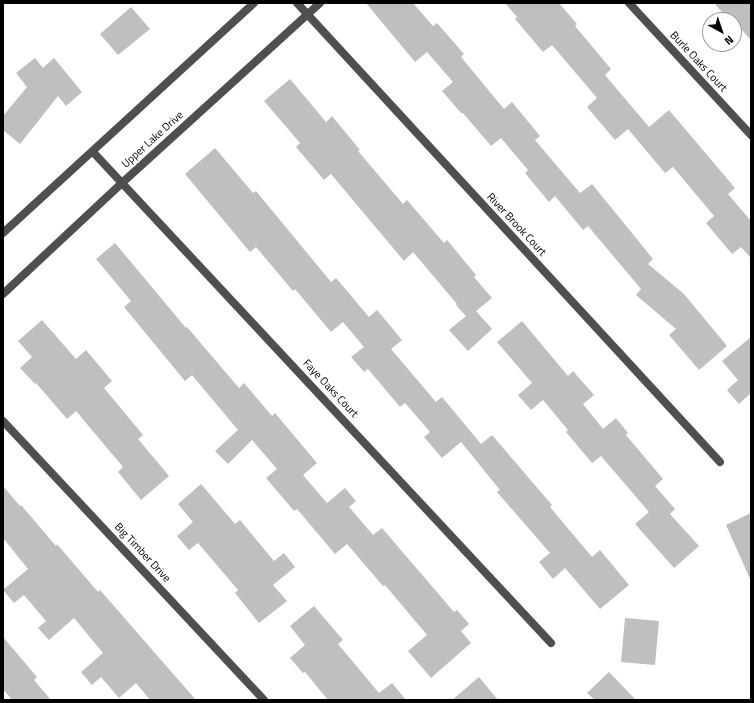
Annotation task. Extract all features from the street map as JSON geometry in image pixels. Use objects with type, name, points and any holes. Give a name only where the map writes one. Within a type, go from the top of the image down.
[{"type":"street","points":[[3,233],[254,3]]},
{"type":"street","name":"River Brook Court","points":[[297,3],[720,462]]},
{"type":"street","name":"Upper Lake Drive","points":[[3,294],[122,182],[320,3]]},
{"type":"street","name":"Burle Oaks Court","points":[[629,3],[751,135]]},
{"type":"street","name":"Faye Oaks Court","points":[[93,152],[551,643]]},
{"type":"street","name":"Big Timber Drive","points":[[3,421],[264,700]]},
{"type":"building","points":[[366,3],[413,3],[433,26],[437,23],[464,54],[461,57],[504,109],[512,102],[540,136],[535,140],[580,193],[592,184],[653,259],[648,264],[684,294],[727,346],[699,370],[669,335],[676,329],[636,295],[641,289],[588,226],[583,230],[555,196],[549,202],[525,173],[528,170],[501,138],[491,146],[442,91],[453,82],[427,52],[415,62]]},
{"type":"building","points":[[505,3],[559,3],[577,24],[575,26],[611,69],[605,75],[649,127],[669,110],[735,188],[728,194],[751,221],[751,258],[741,247],[732,254],[706,223],[714,216],[673,167],[665,173],[628,129],[615,140],[587,107],[597,98],[552,45],[543,52],[515,19],[517,17]]},
{"type":"building","points":[[714,3],[751,3],[751,40],[742,30],[742,12],[722,12]]},
{"type":"building","points":[[131,7],[150,29],[118,55],[100,34]]},
{"type":"building","points":[[35,58],[43,68],[54,58],[82,92],[66,106],[58,96],[20,144],[3,130],[3,116],[27,87],[16,73]]},
{"type":"building","points":[[290,79],[326,122],[332,116],[360,150],[358,151],[403,204],[407,200],[444,243],[447,240],[476,275],[474,277],[492,298],[476,311],[492,329],[468,351],[449,330],[466,316],[456,305],[457,304],[413,252],[404,261],[331,174],[324,180],[296,147],[300,143],[264,101]]},
{"type":"building","points":[[215,148],[253,193],[256,191],[331,282],[336,278],[369,317],[377,310],[402,340],[391,349],[436,402],[442,397],[481,444],[492,435],[552,505],[550,507],[592,557],[600,550],[629,585],[600,609],[565,568],[553,579],[539,562],[550,553],[497,492],[500,490],[461,442],[442,458],[424,437],[430,432],[405,403],[400,407],[368,369],[364,372],[351,357],[364,347],[343,322],[331,332],[295,289],[293,291],[256,247],[250,252],[185,174]]},
{"type":"building","points":[[115,243],[186,328],[187,327],[239,388],[244,383],[272,416],[275,413],[317,463],[303,475],[327,503],[345,488],[356,501],[349,507],[373,535],[382,528],[454,612],[457,610],[469,624],[461,631],[471,643],[431,678],[408,651],[427,635],[385,585],[383,586],[347,544],[335,554],[297,509],[294,511],[266,478],[277,469],[252,440],[228,464],[215,451],[238,430],[192,375],[185,381],[124,307],[131,301],[96,259]]},
{"type":"building","points":[[42,320],[76,359],[86,350],[112,381],[104,388],[143,435],[138,439],[169,476],[141,500],[118,472],[123,467],[76,411],[67,419],[36,383],[35,384],[20,368],[32,357],[18,341]]},
{"type":"building","points":[[522,321],[568,376],[573,371],[594,395],[583,404],[603,429],[616,418],[628,433],[626,435],[663,479],[655,486],[675,509],[670,514],[699,546],[674,568],[635,524],[649,512],[601,456],[592,463],[566,432],[568,430],[543,400],[531,410],[518,395],[532,383],[497,342]]},
{"type":"building","points":[[751,337],[751,395],[750,394],[739,404],[727,390],[738,380],[722,361]]},
{"type":"building","points":[[201,484],[235,524],[240,520],[274,561],[284,553],[295,567],[273,585],[287,601],[259,623],[235,593],[238,590],[198,543],[189,550],[177,536],[193,522],[178,504]]},
{"type":"building","points":[[3,486],[56,546],[57,544],[98,592],[100,590],[196,700],[150,700],[136,683],[119,698],[101,677],[92,685],[81,672],[103,653],[74,618],[49,640],[38,628],[46,621],[24,595],[14,603],[3,590],[28,569],[3,538]]},
{"type":"building","points":[[751,513],[751,581],[726,525]]},
{"type":"building","points":[[314,606],[343,640],[338,644],[379,693],[392,683],[406,700],[328,700],[305,672],[303,673],[290,658],[305,645],[290,626]]},
{"type":"building","points":[[625,618],[659,621],[655,665],[621,662]]},
{"type":"building","points":[[3,637],[37,677],[34,680],[51,700],[12,700],[3,689]]},
{"type":"building","points":[[609,672],[636,700],[595,700],[587,693]]},
{"type":"building","points":[[479,677],[498,700],[452,700]]}]
